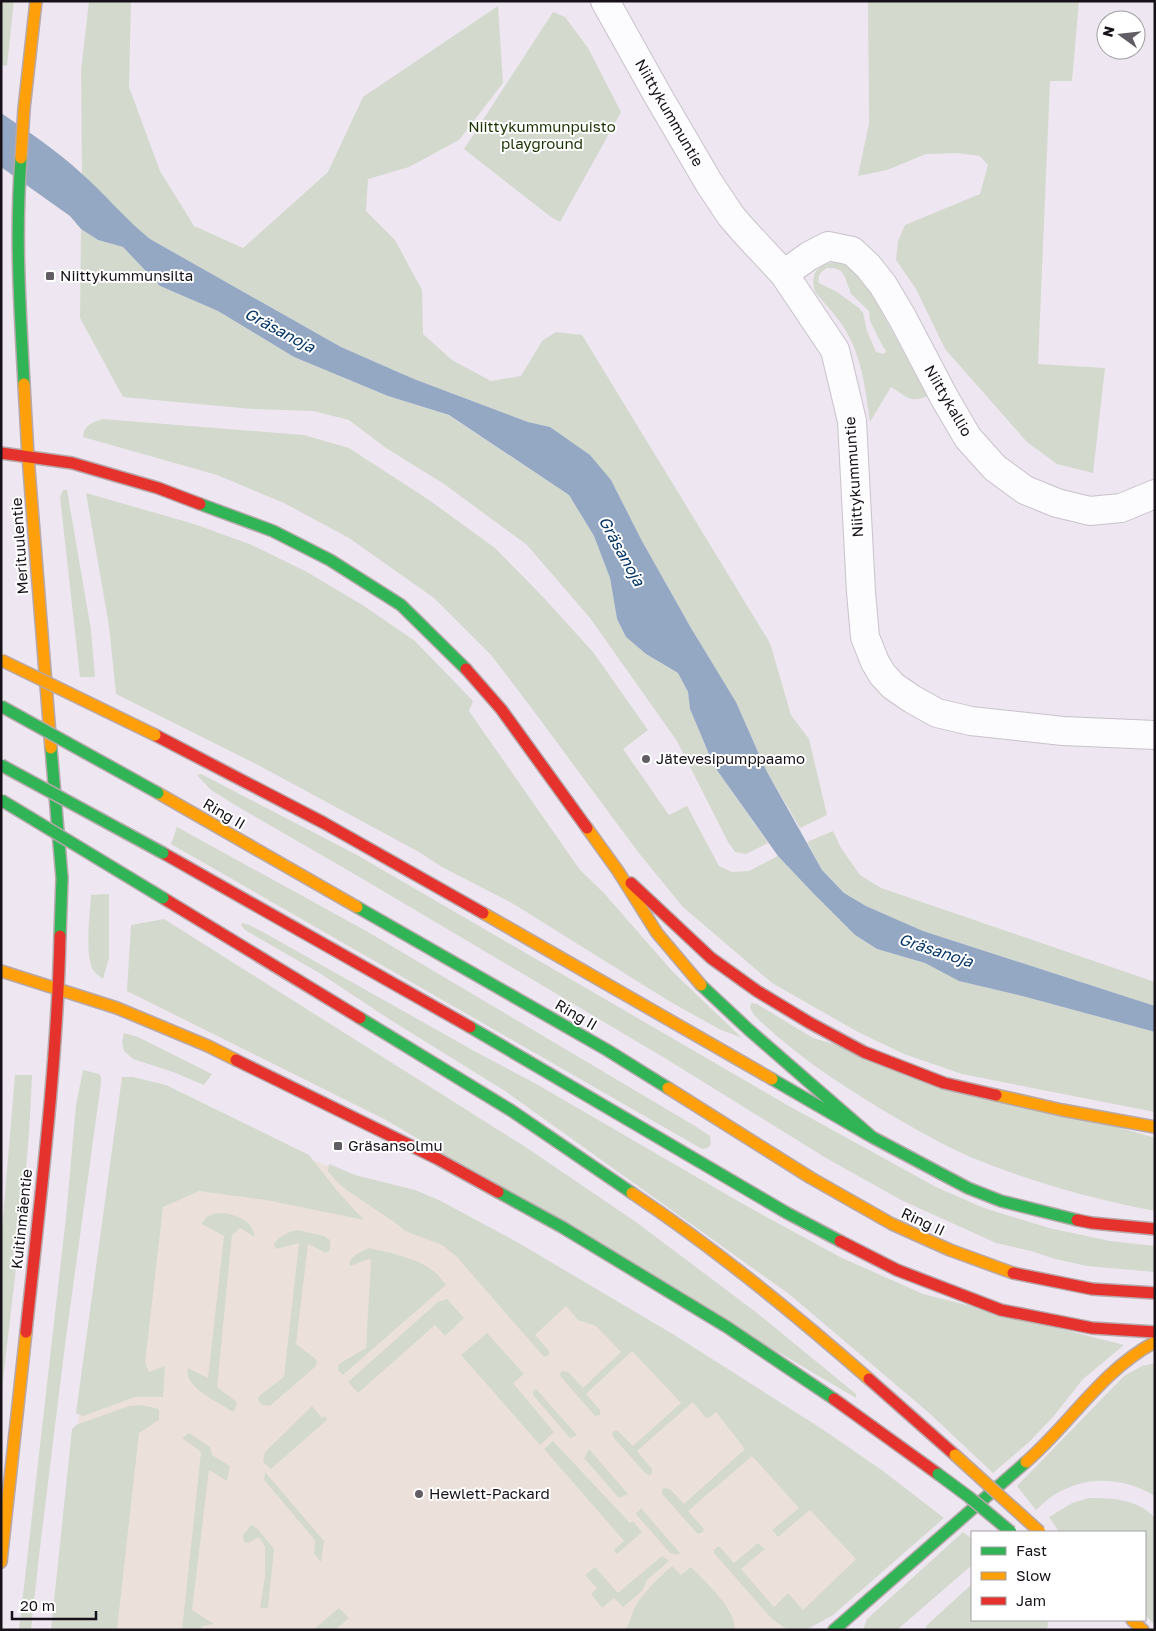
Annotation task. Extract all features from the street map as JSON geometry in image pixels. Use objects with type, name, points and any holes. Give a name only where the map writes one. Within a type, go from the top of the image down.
[{"type":"main road","name":"Merituulentie","points":[[36,1],[24,109],[18,197],[18,272],[28,456],[62,878]]},
{"type":"main road","points":[[1,453],[72,463],[158,488],[273,531],[330,560],[401,605],[458,660],[501,709],[618,871],[657,932],[697,981],[748,1029],[872,1137]]},
{"type":"main road","points":[[1,660],[155,734],[324,823],[872,1137],[968,1188],[1001,1201],[1092,1223],[1155,1230]]},
{"type":"main road","name":"Ring II","points":[[1,706],[607,1050],[811,1178],[892,1224],[950,1250],[1018,1275],[1092,1289],[1155,1293]]},
{"type":"main road","points":[[1,765],[163,853],[400,986],[787,1213],[897,1270],[1001,1310],[1092,1328],[1155,1332]]},
{"type":"main road","points":[[1,800],[512,1111],[671,1219],[807,1324],[1039,1531]]},
{"type":"main road","points":[[618,871],[711,958],[757,991],[810,1023],[864,1052],[944,1083],[1062,1110],[1155,1127]]},
{"type":"main road","name":"Kuitinmäentie","points":[[1,1562],[50,1102],[59,990],[62,878]]},
{"type":"main road","points":[[1,971],[117,1008],[208,1046],[438,1159],[562,1227],[727,1327],[834,1398],[969,1496],[1010,1531]]},
{"type":"main road","points":[[834,1630],[1031,1458],[1120,1364],[1144,1347],[1155,1342]]},
{"type":"main road","points":[[1133,1621],[1142,1630]]},
{"type":"street","name":"Niittykummuntie","points":[[606,1],[709,183],[731,216],[784,274],[835,350],[852,420],[865,636],[882,674],[893,686],[937,713],[971,721],[1063,731],[1155,735]]},
{"type":"street","name":"Niittykallio","points":[[784,274],[809,256],[828,246],[852,251],[868,266],[902,317],[968,438],[995,468],[1025,490],[1057,503],[1090,511],[1121,508],[1155,494]]},
{"type":"shaded area","points":[[125,1082],[397,1195],[923,1530],[797,1630],[52,1630],[98,1270]]},
{"type":"green space","points":[[1,1],[14,1],[7,66],[1,65]]},
{"type":"green space","points":[[89,1],[131,1],[129,87],[160,171],[194,226],[243,248],[328,172],[363,97],[498,6],[503,83],[459,140],[409,167],[368,179],[366,211],[395,240],[422,290],[423,334],[452,360],[491,381],[521,376],[542,341],[556,332],[582,335],[770,643],[791,715],[809,739],[827,815],[800,828],[766,770],[736,702],[691,628],[642,541],[611,480],[550,427],[528,422],[414,379],[341,347],[150,239],[137,229],[82,174],[81,71]]},
{"type":"green space","points":[[868,1],[1079,1],[1072,81],[1050,81],[1038,364],[1105,368],[1093,473],[1057,464],[1027,442],[945,349],[916,289],[896,260],[898,241],[905,225],[980,194],[988,165],[980,156],[958,153],[926,154],[887,170],[858,176],[869,123]]},
{"type":"green space","name":"Niittykummunpuisto playground","points":[[553,12],[565,17],[588,48],[621,112],[560,222],[464,149]]},
{"type":"green space","points":[[81,229],[98,240],[123,247],[160,286],[218,311],[294,357],[388,396],[448,415],[569,495],[594,536],[610,578],[617,619],[626,637],[646,654],[678,673],[688,692],[690,709],[714,766],[768,843],[746,854],[735,852],[728,842],[677,741],[590,618],[527,545],[444,484],[386,448],[349,420],[313,411],[252,409],[123,397],[80,318]]},
{"type":"green space","points":[[828,263],[843,263],[852,268],[869,288],[927,396],[916,399],[908,398],[891,387],[870,422],[860,364],[856,352],[846,331],[815,292],[814,275],[819,268]],"holes":[[[827,268],[841,271],[851,294],[869,311],[870,321],[886,350],[884,354],[876,352],[867,331],[863,313],[859,308],[837,292],[819,283],[821,272]]]},
{"type":"green space","points":[[102,419],[304,435],[349,448],[429,500],[495,548],[593,652],[648,730],[623,749],[669,815],[687,806],[719,866],[732,872],[749,871],[778,856],[855,935],[877,949],[925,963],[960,981],[1155,1032],[1155,1112],[962,1074],[904,1054],[858,1032],[772,983],[683,907],[638,852],[491,655],[434,598],[349,538],[284,503],[217,475],[83,437],[87,427]]},
{"type":"green space","points":[[63,490],[67,490],[91,630],[95,677],[80,677],[60,497]]},
{"type":"green space","points":[[86,493],[194,524],[252,545],[307,572],[364,606],[415,641],[473,701],[469,711],[580,870],[603,892],[673,972],[742,1038],[719,1029],[669,1001],[512,903],[442,867],[419,852],[258,765],[116,694],[109,626]]},
{"type":"green space","points":[[201,774],[357,855],[789,1106],[936,1187],[984,1208],[1049,1228],[1110,1241],[1155,1246],[1155,1272],[1087,1266],[996,1243],[901,1200],[826,1158],[663,1057],[235,805],[211,790],[197,775]]},
{"type":"green space","points":[[177,827],[368,932],[695,1126],[710,1136],[711,1144],[708,1148],[702,1149],[171,844]]},
{"type":"green space","points":[[833,831],[841,848],[860,875],[881,888],[1155,982],[1155,1006],[923,931],[866,906],[844,893],[822,870],[807,842]]},
{"type":"green space","points":[[109,894],[109,958],[103,979],[93,969],[90,961],[88,943],[89,922],[91,895]]},
{"type":"green space","points":[[164,919],[527,1148],[636,1222],[757,1313],[856,1394],[856,1398],[386,1120],[127,991],[131,925]]},
{"type":"green space","points":[[242,923],[263,932],[538,1085],[743,1204],[840,1257],[923,1294],[1124,1345],[1083,1379],[1053,1417],[1029,1442],[993,1473],[928,1412],[789,1294],[505,1091],[321,974],[245,930],[241,925]]},
{"type":"green space","points":[[751,1003],[757,1004],[813,1038],[1155,1138],[1155,1211],[1111,1202],[1046,1184],[961,1153],[898,1119],[823,1072],[787,1045],[754,1015],[750,1008]]},
{"type":"green space","points":[[124,1033],[138,1037],[212,1074],[204,1085],[173,1072],[133,1059],[124,1051],[122,1042]]},
{"type":"green space","points":[[83,1070],[99,1074],[101,1083],[65,1345],[31,1630],[19,1630],[66,1217],[76,1105]]},
{"type":"green space","points":[[15,1075],[32,1075],[24,1196],[1,1397],[1,1241]]},
{"type":"green space","points":[[122,1077],[133,1077],[166,1085],[309,1155],[339,1193],[364,1220],[266,1200],[199,1191],[163,1207],[145,1363],[149,1372],[165,1366],[163,1397],[135,1397],[83,1416],[76,1413]]},
{"type":"green space","points":[[329,1164],[355,1175],[415,1190],[439,1200],[517,1242],[676,1336],[825,1431],[883,1471],[944,1518],[833,1615],[806,1630],[788,1630],[772,1619],[714,1553],[714,1550],[720,1547],[734,1563],[758,1543],[765,1549],[741,1569],[774,1607],[788,1593],[803,1610],[856,1559],[810,1510],[778,1537],[772,1530],[799,1508],[752,1456],[688,1511],[704,1529],[699,1534],[696,1532],[662,1494],[662,1490],[664,1488],[670,1489],[684,1504],[745,1449],[716,1412],[708,1418],[705,1417],[693,1402],[637,1451],[652,1469],[650,1475],[646,1474],[612,1434],[614,1431],[618,1431],[633,1446],[681,1403],[632,1351],[586,1394],[600,1410],[600,1415],[595,1416],[560,1374],[562,1371],[568,1372],[583,1388],[621,1352],[596,1326],[578,1320],[566,1306],[535,1335],[549,1351],[549,1355],[544,1357],[456,1256],[442,1245],[405,1231],[348,1191],[328,1171]]},
{"type":"green space","points":[[225,1213],[245,1220],[254,1232],[255,1237],[240,1228],[232,1235],[217,1387],[237,1402],[235,1410],[232,1411],[203,1393],[191,1381],[188,1375],[188,1368],[208,1378],[224,1236],[202,1224],[209,1216]]},
{"type":"green space","points":[[298,1230],[324,1236],[330,1240],[330,1250],[326,1253],[308,1244],[296,1344],[317,1360],[316,1366],[270,1406],[262,1405],[258,1400],[259,1396],[284,1377],[299,1243],[276,1249],[274,1244],[284,1234]]},
{"type":"green space","points":[[369,1248],[421,1263],[436,1273],[446,1285],[343,1375],[338,1370],[339,1364],[366,1348],[371,1260],[369,1259],[350,1266],[349,1264],[354,1256]]},
{"type":"green space","points":[[447,1299],[464,1318],[445,1336],[435,1325],[358,1393],[348,1382],[438,1302]]},
{"type":"green space","points":[[487,1333],[524,1374],[513,1383],[554,1432],[540,1445],[461,1355]]},
{"type":"green space","points":[[1155,1363],[1155,1496],[1130,1485],[1117,1482],[1092,1482],[1066,1489],[1051,1497],[1036,1510],[1017,1486],[1124,1376],[1142,1366]]},
{"type":"green space","points":[[536,1389],[577,1435],[570,1438],[533,1395],[533,1391]]},
{"type":"green space","points":[[142,1405],[159,1409],[159,1420],[139,1433],[117,1630],[51,1630],[72,1429],[76,1425],[129,1406]]},
{"type":"green space","points":[[312,1406],[322,1418],[325,1416],[327,1420],[271,1469],[263,1462],[265,1452]]},
{"type":"green space","points":[[189,1433],[210,1447],[212,1455],[230,1466],[227,1481],[209,1470],[192,1610],[214,1624],[203,1626],[199,1630],[182,1630],[201,1452],[182,1438]]},
{"type":"green space","points":[[553,1441],[630,1523],[633,1521],[642,1532],[617,1554],[614,1550],[624,1541],[544,1449]]},
{"type":"green space","points":[[589,1449],[628,1494],[619,1498],[584,1458]]},
{"type":"green space","points":[[265,1472],[324,1541],[321,1562],[314,1554],[315,1540],[264,1480]]},
{"type":"green space","points":[[1089,1498],[1116,1499],[1133,1503],[1155,1518],[1155,1625],[1146,1616],[1146,1531],[1058,1531],[1049,1517],[1072,1503]]},
{"type":"green space","points":[[641,1508],[680,1553],[678,1555],[670,1553],[636,1514]]},
{"type":"green space","points":[[251,1525],[257,1528],[274,1549],[268,1608],[260,1608],[265,1577],[265,1547],[259,1537],[248,1543],[244,1542],[243,1535]]},
{"type":"green space","points":[[963,1532],[971,1538],[971,1566],[897,1630],[863,1630],[867,1619]]},
{"type":"green space","points":[[662,1556],[669,1561],[647,1580],[642,1591],[623,1607],[614,1598],[602,1608],[591,1594],[597,1588],[585,1575],[595,1567],[618,1593]]},
{"type":"green space","points":[[672,1566],[681,1575],[691,1567],[704,1580],[725,1604],[734,1621],[735,1630],[624,1630],[629,1624],[634,1608],[640,1599]]},
{"type":"green space","points":[[971,1585],[971,1621],[1047,1621],[1048,1624],[1047,1630],[926,1630],[926,1626]]},
{"type":"green space","points":[[339,1608],[349,1618],[335,1630],[313,1630]]},
{"type":"water","name":"Gräsanoja","points":[[1,113],[72,165],[150,239],[341,347],[414,379],[528,422],[550,427],[590,455],[611,480],[642,541],[691,628],[736,702],[766,770],[822,870],[844,893],[866,906],[923,931],[1155,1006],[1155,1032],[959,981],[925,963],[877,949],[855,935],[778,856],[714,766],[690,709],[688,692],[678,673],[646,654],[626,637],[617,619],[610,578],[594,536],[569,495],[449,415],[388,396],[294,357],[218,311],[160,286],[123,247],[98,240],[81,229],[70,216],[1,167]]},
{"type":"traffic: fast","points":[[21,158],[18,243],[24,384]]},
{"type":"traffic: fast","points":[[200,504],[273,531],[330,560],[401,605],[466,669]]},
{"type":"traffic: fast","points":[[1,706],[158,793]]},
{"type":"traffic: fast","points":[[51,748],[62,878],[60,936]]},
{"type":"traffic: fast","points":[[1,765],[163,853]]},
{"type":"traffic: fast","points":[[1,800],[163,898]]},
{"type":"traffic: fast","points":[[357,907],[607,1050],[668,1088]]},
{"type":"traffic: fast","points":[[701,985],[748,1029],[872,1137]]},
{"type":"traffic: fast","points":[[360,1018],[512,1111],[632,1193]]},
{"type":"traffic: fast","points":[[470,1027],[787,1213],[840,1241]]},
{"type":"traffic: fast","points":[[772,1079],[872,1137],[968,1188],[1001,1201],[1077,1220]]},
{"type":"traffic: fast","points":[[498,1192],[562,1227],[727,1327],[834,1399]]},
{"type":"traffic: fast","points":[[834,1630],[1026,1462]]},
{"type":"traffic: fast","points":[[938,1474],[1010,1531]]},
{"type":"traffic: slow","points":[[21,158],[24,109],[36,1]]},
{"type":"traffic: slow","points":[[24,384],[51,748]]},
{"type":"traffic: slow","points":[[1,660],[155,735]]},
{"type":"traffic: slow","points":[[158,793],[357,907]]},
{"type":"traffic: slow","points":[[587,828],[618,871],[657,933],[701,985]]},
{"type":"traffic: slow","points":[[483,913],[772,1079]]},
{"type":"traffic: slow","points":[[1,971],[117,1008],[208,1046],[236,1060]]},
{"type":"traffic: slow","points":[[668,1088],[811,1178],[892,1224],[950,1250],[1013,1273]]},
{"type":"traffic: slow","points":[[996,1095],[1062,1110],[1155,1127]]},
{"type":"traffic: slow","points":[[632,1193],[694,1236],[754,1282],[869,1379]]},
{"type":"traffic: slow","points":[[1,1562],[26,1332]]},
{"type":"traffic: slow","points":[[1026,1462],[1102,1382],[1136,1354],[1155,1342]]},
{"type":"traffic: slow","points":[[955,1455],[1039,1531]]},
{"type":"traffic: slow","points":[[1133,1621],[1143,1630]]},
{"type":"traffic: jam","points":[[1,453],[72,463],[158,488],[200,504]]},
{"type":"traffic: jam","points":[[466,669],[501,709],[587,828]]},
{"type":"traffic: jam","points":[[155,735],[324,823],[483,913]]},
{"type":"traffic: jam","points":[[163,853],[470,1027]]},
{"type":"traffic: jam","points":[[631,883],[711,958],[757,991],[810,1023],[864,1052],[944,1083],[996,1095]]},
{"type":"traffic: jam","points":[[163,898],[360,1018]]},
{"type":"traffic: jam","points":[[26,1332],[52,1084],[60,936]]},
{"type":"traffic: jam","points":[[236,1060],[438,1159],[498,1192]]},
{"type":"traffic: jam","points":[[1077,1220],[1155,1229]]},
{"type":"traffic: jam","points":[[840,1241],[897,1270],[1001,1310],[1092,1328],[1155,1332]]},
{"type":"traffic: jam","points":[[1013,1273],[1092,1289],[1155,1293]]},
{"type":"traffic: jam","points":[[869,1379],[955,1455]]},
{"type":"traffic: jam","points":[[834,1399],[938,1474]]},
{"type":"place","name":"Niittykummunsilta","points":[[50,276]]},
{"type":"place","name":"Jätevesipumppaamo","points":[[646,759]]},
{"type":"place","name":"Gräsansolmu","points":[[338,1146]]},
{"type":"place","name":"Hewlett-Packard","points":[[419,1494]]}]
